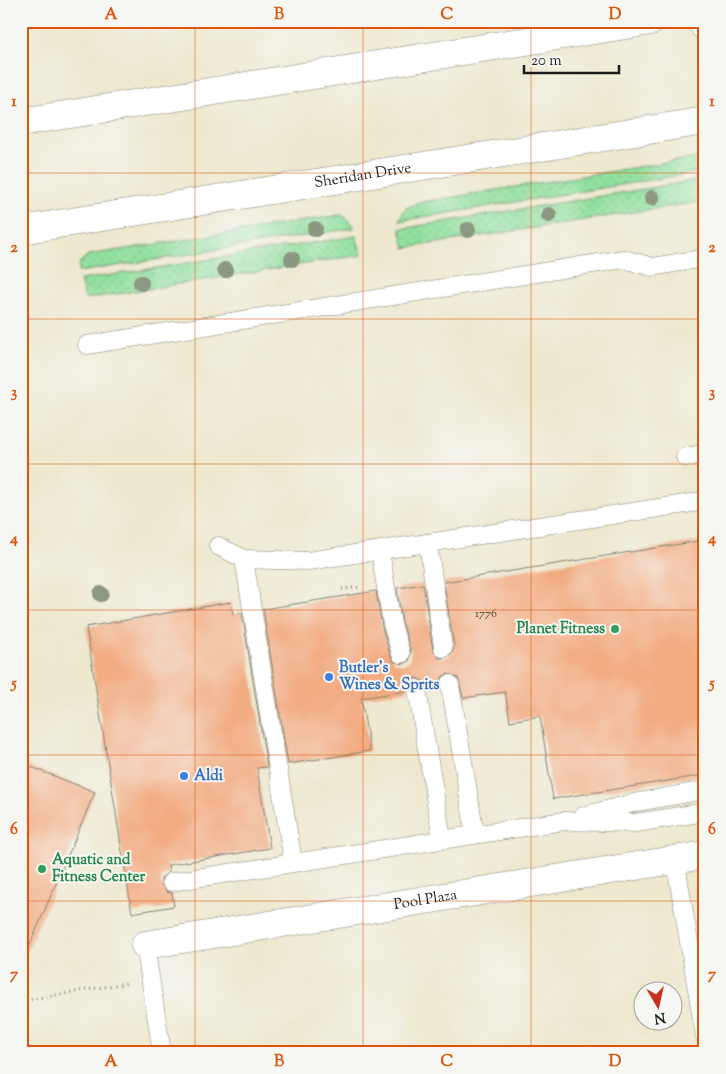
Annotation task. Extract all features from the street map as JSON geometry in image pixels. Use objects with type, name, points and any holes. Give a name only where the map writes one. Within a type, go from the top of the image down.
[{"type":"main road","points":[[21,122],[651,21]]},
{"type":"main road","points":[[701,21],[705,27]]},
{"type":"main road","name":"Sheridan Drive","points":[[21,230],[705,121]]},
{"type":"main road","name":"Pool Plaza","points":[[145,945],[705,854]]},
{"type":"lane","points":[[87,345],[624,259],[652,267],[705,258]]},
{"type":"lane","points":[[685,457],[705,454]]},
{"type":"lane","points":[[218,546],[244,559],[308,561],[705,501]]},
{"type":"lane","points":[[428,543],[440,616],[439,648]]},
{"type":"lane","points":[[380,550],[392,624],[406,653]]},
{"type":"lane","points":[[244,559],[293,862]]},
{"type":"lane","points":[[445,684],[470,835]]},
{"type":"lane","points":[[412,690],[437,840]]},
{"type":"lane","points":[[171,882],[564,821],[633,803],[705,790]]},
{"type":"lane","points":[[564,821],[636,823],[705,812]]},
{"type":"lane","points":[[675,859],[705,1037]]},
{"type":"lane","points":[[145,945],[162,1053]]},
{"type":"path","points":[[21,1001],[129,983]]},
{"type":"green space","points":[[705,156],[705,171],[399,221],[405,209],[416,203]]},
{"type":"green space","points":[[705,179],[705,201],[405,248],[400,229]]},
{"type":"green space","points":[[341,215],[348,219],[354,228],[78,272],[80,262],[88,255]]},
{"type":"green space","points":[[356,236],[362,255],[85,299],[80,280]]},
{"type":"building","points":[[705,540],[705,775],[553,799],[540,716],[510,721],[505,692],[463,698],[458,678],[449,674],[443,676],[440,685],[427,687],[425,682],[416,678],[410,681],[407,691],[361,698],[370,751],[288,764],[263,609],[376,591],[382,627],[391,657],[394,662],[404,664],[409,661],[411,651],[402,622],[397,588],[423,584],[433,650],[439,658],[445,658],[453,652],[454,647],[444,582]]},
{"type":"building","name":"Aldi","points":[[231,602],[233,614],[242,613],[267,767],[257,768],[270,848],[168,865],[169,872],[161,878],[161,884],[167,892],[172,893],[174,906],[132,913],[86,627]]},
{"type":"building","name":"Aquatic and Fitness Center","points":[[21,763],[95,792],[21,966]]},
{"type":"place","name":"Planet Fitness","points":[[615,629]]},
{"type":"place","name":"Butler's Wines & Sprits","points":[[329,677]]},
{"type":"place","name":"Aldi","points":[[184,776]]},
{"type":"place","name":"Aquatic and Fitness Center","points":[[42,869]]}]
